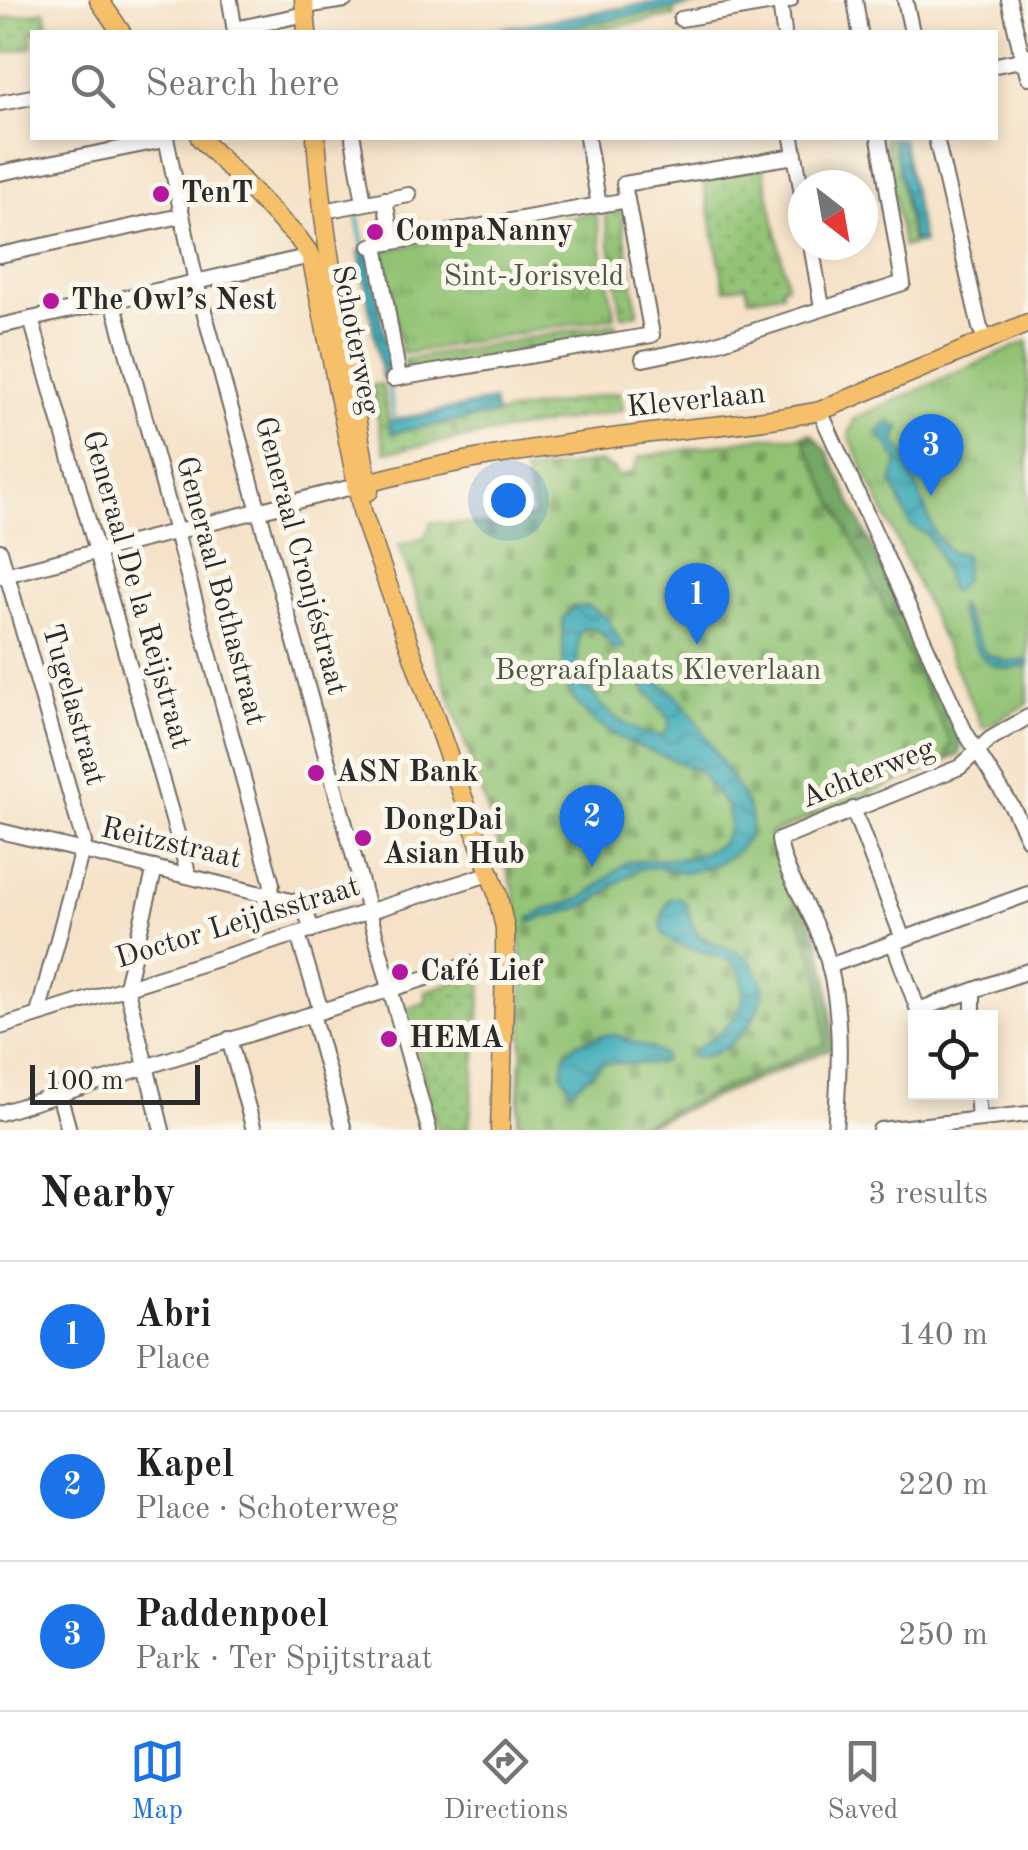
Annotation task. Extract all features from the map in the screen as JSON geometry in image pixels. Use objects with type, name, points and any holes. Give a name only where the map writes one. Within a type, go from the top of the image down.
[{"type":"main road","points":[[98,0],[120,30]]},
{"type":"main road","name":"Schoterweg","points":[[202,140],[298,238],[310,256],[380,564],[392,589],[461,794],[468,803],[505,928],[501,1067],[504,1078],[497,1130]]},
{"type":"main road","name":"Schoterweg","points":[[316,140],[334,213],[337,320],[362,484]]},
{"type":"main road","points":[[298,238],[334,213]]},
{"type":"main road","points":[[310,256],[322,268],[337,320]]},
{"type":"main road","name":"Kleverlaan","points":[[362,484],[508,453],[784,419],[820,411],[1028,323]]},
{"type":"street","points":[[239,30],[345,0]]},
{"type":"street","points":[[854,0],[860,30]]},
{"type":"street","points":[[905,0],[912,30]]},
{"type":"street","points":[[998,65],[1024,62],[1008,0]]},
{"type":"street","points":[[230,1],[235,30]]},
{"type":"street","points":[[681,23],[785,1],[784,30]]},
{"type":"street","points":[[0,104],[30,97]]},
{"type":"street","points":[[0,174],[160,140]]},
{"type":"street","name":"Generaal Cronjéstraat","points":[[165,140],[196,282],[429,1130]]},
{"type":"street","points":[[353,140],[364,203]]},
{"type":"street","points":[[587,140],[599,205]]},
{"type":"street","points":[[792,140],[798,170]]},
{"type":"street","points":[[638,338],[642,364],[902,283],[878,140]]},
{"type":"street","points":[[936,140],[980,328],[988,342]]},
{"type":"street","points":[[385,199],[380,244],[396,379],[652,335],[624,184],[796,156]]},
{"type":"street","points":[[334,213],[409,195]]},
{"type":"street","points":[[380,244],[627,200]]},
{"type":"street","points":[[0,255],[181,216]]},
{"type":"street","points":[[0,326],[310,256]]},
{"type":"street","points":[[814,260],[822,308]]},
{"type":"street","name":"Generaal Bothastraat","points":[[114,300],[272,884],[269,896]]},
{"type":"street","name":"Generaal De la Reijstraat","points":[[31,319],[189,876]]},
{"type":"street","points":[[820,411],[975,753],[1021,809],[1028,839]]},
{"type":"street","points":[[3,575],[362,484]]},
{"type":"street","name":"Tugelastraat","points":[[0,551],[3,575],[84,842],[82,852]]},
{"type":"street","name":"Achterweg","points":[[835,1130],[840,1041],[829,966],[778,842],[960,767],[990,739],[1028,717]]},
{"type":"street","points":[[854,809],[918,1010],[1028,971]]},
{"type":"street","name":"Reitzstraat","points":[[0,832],[302,904],[305,932]]},
{"type":"street","points":[[38,1014],[82,852]]},
{"type":"street","points":[[154,868],[126,986],[162,1130]]},
{"type":"street","name":"Doctor Leijdsstraat","points":[[0,1027],[488,874]]},
{"type":"street","points":[[829,966],[1028,894]]},
{"type":"street","points":[[305,932],[316,1012],[344,1130]]},
{"type":"street","points":[[0,1113],[470,964]]},
{"type":"street","points":[[973,991],[973,1010]]},
{"type":"street","points":[[229,1039],[254,1130]]},
{"type":"street","points":[[60,1094],[69,1130]]},
{"type":"street","points":[[978,1100],[980,1119]]},
{"type":"street","points":[[880,1130],[961,1126],[980,1119],[1028,1114]]},
{"type":"green space","points":[[673,9],[675,16],[594,30],[550,30]]},
{"type":"green space","points":[[45,11],[49,30],[30,30],[30,47],[0,54],[0,19]]},
{"type":"green space","points":[[884,140],[893,140],[912,245],[903,247]]},
{"type":"green space","points":[[763,167],[787,285],[781,286],[782,293],[749,298],[746,285],[725,289],[703,179]]},
{"type":"green space","points":[[620,208],[638,313],[622,316],[604,210]]},
{"type":"green space","name":"Sint-Jorisveld","points":[[596,212],[605,268],[600,273],[607,277],[615,317],[402,354],[383,250]]},
{"type":"green space","points":[[616,323],[618,333],[406,370],[404,360]]},
{"type":"green space","points":[[1028,341],[1028,704],[983,728],[849,436],[854,419]]},
{"type":"green space","points":[[382,384],[391,433],[450,422],[453,431],[455,422],[620,392],[623,410],[385,452],[371,386]]},
{"type":"green space","points":[[811,433],[828,453],[956,727],[959,755],[771,834],[819,941],[828,981],[833,1048],[634,1130],[517,1130],[521,1063],[537,1062],[760,898],[781,442]]},
{"type":"green space","name":"Begraafplaats Kleverlaan","points":[[763,437],[802,437],[951,744],[946,762],[770,834],[820,977],[825,1044],[627,1130],[518,1130],[523,1010],[514,890],[399,545],[425,538],[431,522],[498,526],[535,516],[524,472],[599,462],[613,469],[618,477],[633,472],[639,457]]},
{"type":"green space","points":[[483,973],[469,1130],[437,1130],[405,1009],[427,1002],[425,991]]},
{"type":"water","points":[[668,0],[724,0],[550,30],[492,30]]},
{"type":"water","points":[[893,140],[902,140],[923,243],[914,244]]},
{"type":"water","points":[[369,249],[391,376],[382,378],[359,251]]},
{"type":"water","points":[[493,401],[496,414],[391,433],[389,421]]},
{"type":"water","points":[[891,421],[893,427],[900,426],[895,443],[905,455],[935,534],[951,553],[966,557],[964,580],[954,592],[950,591],[937,551],[927,535],[910,525],[892,483],[898,461],[877,433]]},
{"type":"water","points":[[959,605],[986,654],[1008,662],[1028,660],[1028,666],[999,667],[981,656],[958,611]]},
{"type":"water","points":[[589,606],[607,618],[624,647],[616,651],[597,629],[584,628],[580,632],[579,666],[593,694],[626,724],[664,735],[670,724],[643,686],[645,676],[672,691],[700,726],[739,790],[751,818],[750,829],[739,849],[719,863],[686,872],[640,869],[589,904],[530,922],[545,910],[581,899],[627,862],[685,858],[707,851],[722,843],[730,827],[728,809],[698,770],[625,741],[594,722],[573,699],[563,663],[563,619],[573,607]]},
{"type":"water","points":[[678,898],[687,904],[699,935],[745,957],[756,968],[764,987],[757,1012],[740,1035],[705,1056],[692,1057],[692,1052],[737,1015],[744,993],[742,981],[730,961],[668,938],[662,930],[662,917],[670,899]]},
{"type":"water","points":[[601,1035],[616,1035],[663,1054],[664,1060],[659,1064],[604,1063],[571,1091],[562,1073],[565,1054],[577,1043]]},
{"type":"waterway","points":[[356,211],[364,251]]},
{"type":"waterway","points":[[388,383],[395,423]]},
{"type":"place","name":"TenT","points":[[161,194]]},
{"type":"place","name":"CompaNanny","points":[[375,232]]},
{"type":"place","name":"The Owl’s Nest","points":[[51,301]]},
{"type":"place","name":"Paddenpoel","points":[[931,496]]},
{"type":"place","name":"Abri","points":[[697,645]]},
{"type":"place","name":"ASN Bank","points":[[316,773]]},
{"type":"place","name":"DongDai Asian Hub","points":[[363,838]]},
{"type":"place","name":"Kapel","points":[[592,867]]},
{"type":"place","name":"Café Lief","points":[[400,972]]},
{"type":"place","name":"HEMA","points":[[389,1039]]}]
